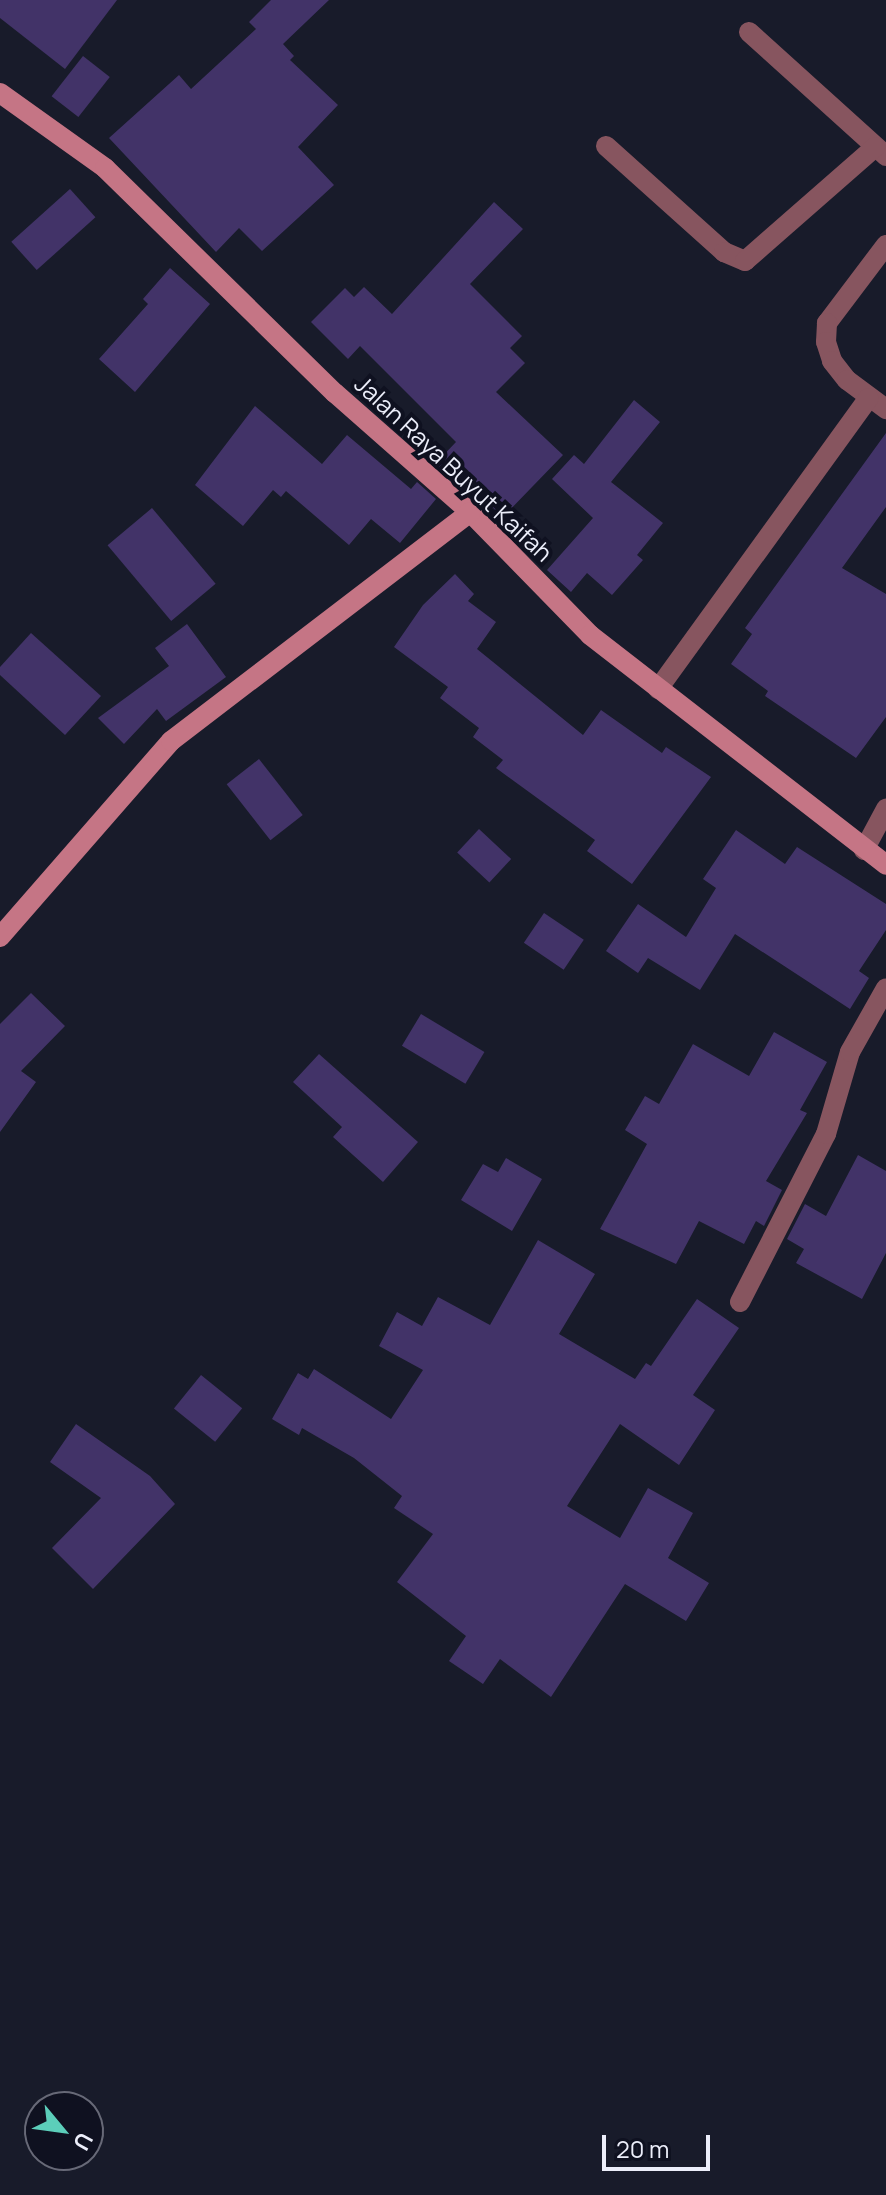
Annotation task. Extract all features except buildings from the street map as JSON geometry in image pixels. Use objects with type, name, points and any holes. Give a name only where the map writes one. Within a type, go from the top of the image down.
[{"type":"street","points":[[606,146],[724,252],[745,261],[881,151],[749,32]]},
{"type":"street","name":"Jalan Raya Buyut Kaifah","points":[[0,93],[105,168],[335,393],[470,512],[590,635],[886,865]]},
{"type":"street","points":[[658,689],[878,403],[832,361],[827,323],[886,245]]},
{"type":"street","points":[[0,937],[171,741],[470,512]]},
{"type":"street","points":[[864,850],[886,809]]},
{"type":"street","points":[[740,1302],[826,1134],[850,1052],[886,988]]}]
